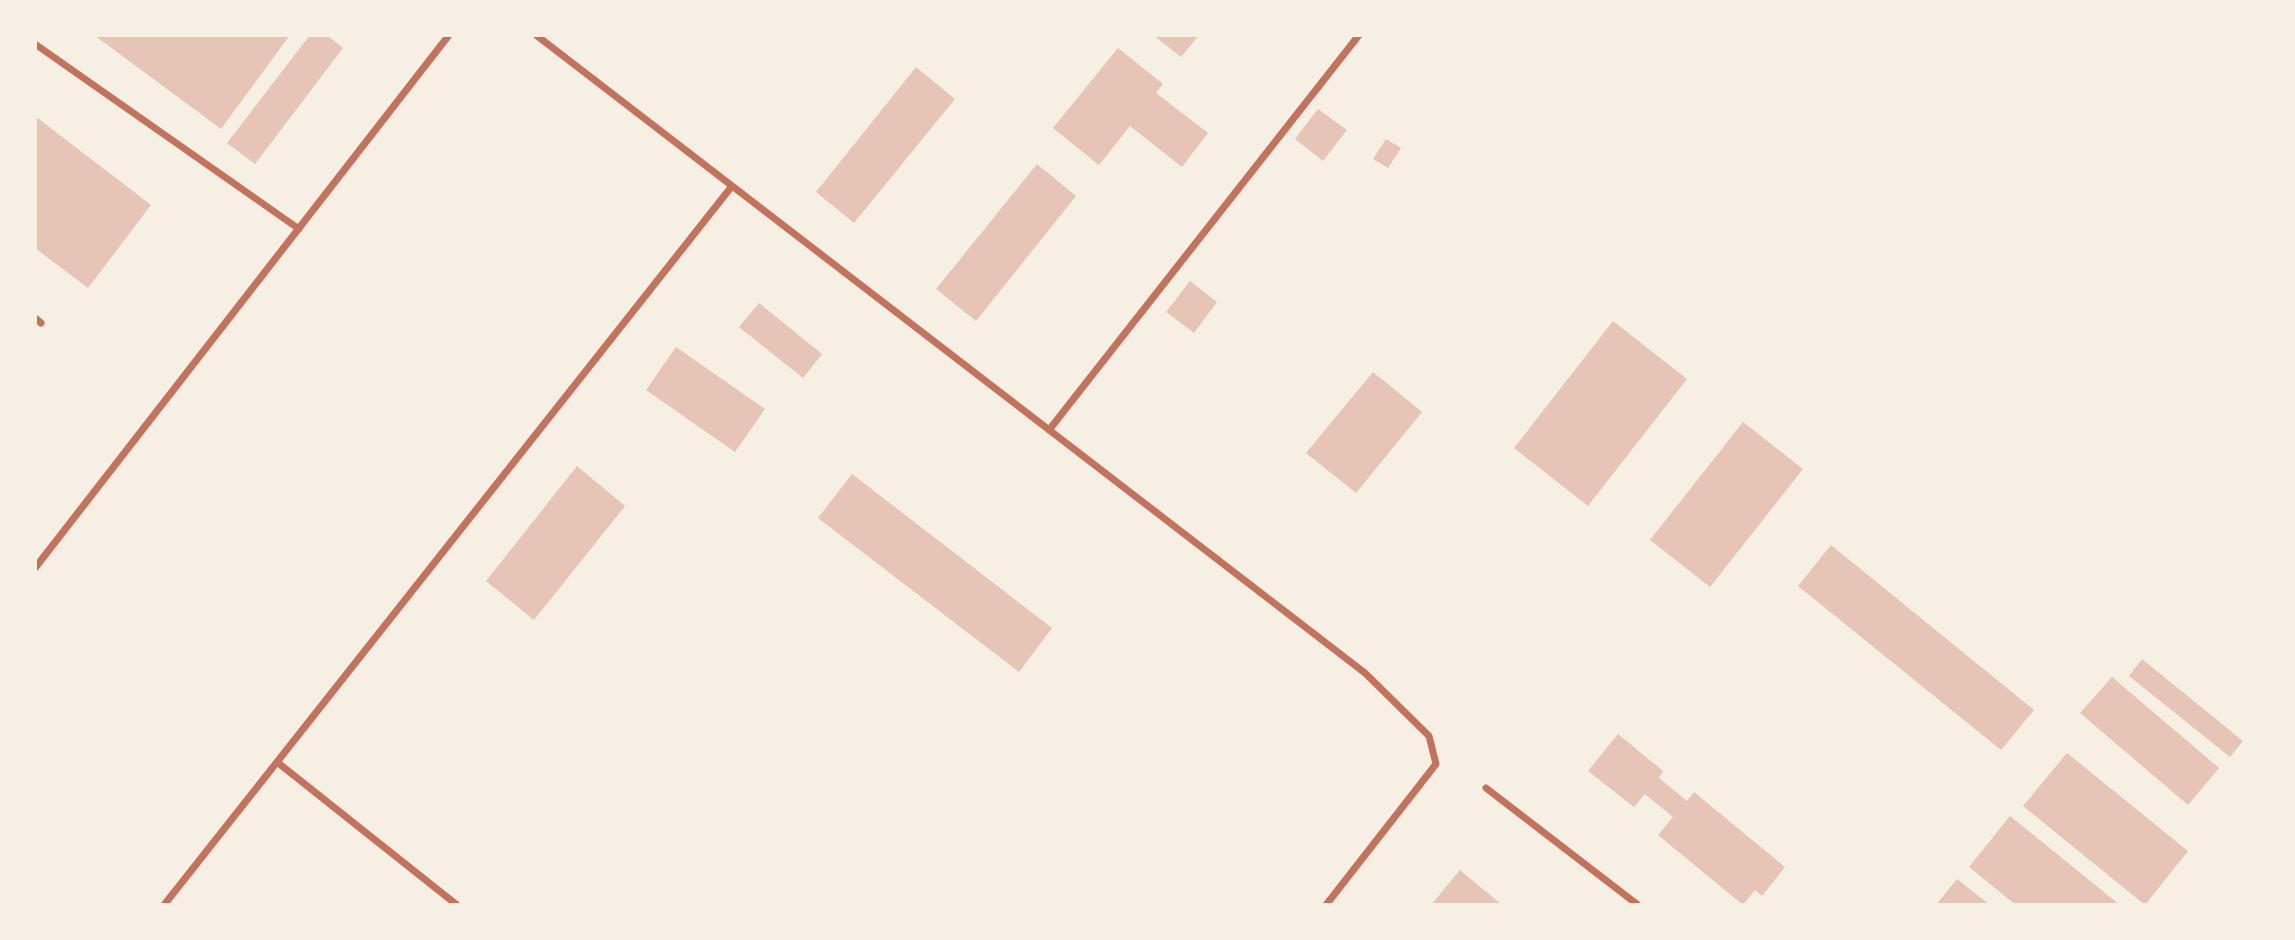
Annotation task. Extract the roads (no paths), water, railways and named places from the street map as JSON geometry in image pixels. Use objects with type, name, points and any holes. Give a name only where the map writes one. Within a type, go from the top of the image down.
[{"type":"street","points":[[35,568],[449,35]]},
{"type":"street","points":[[536,35],[1365,673],[1429,736],[1436,764],[1326,905]]},
{"type":"street","points":[[1049,430],[1359,35]]},
{"type":"street","points":[[35,44],[299,229]]},
{"type":"street","points":[[164,905],[732,186]]},
{"type":"street","points":[[277,762],[457,905]]},
{"type":"street","points":[[1486,788],[1639,905]]}]
